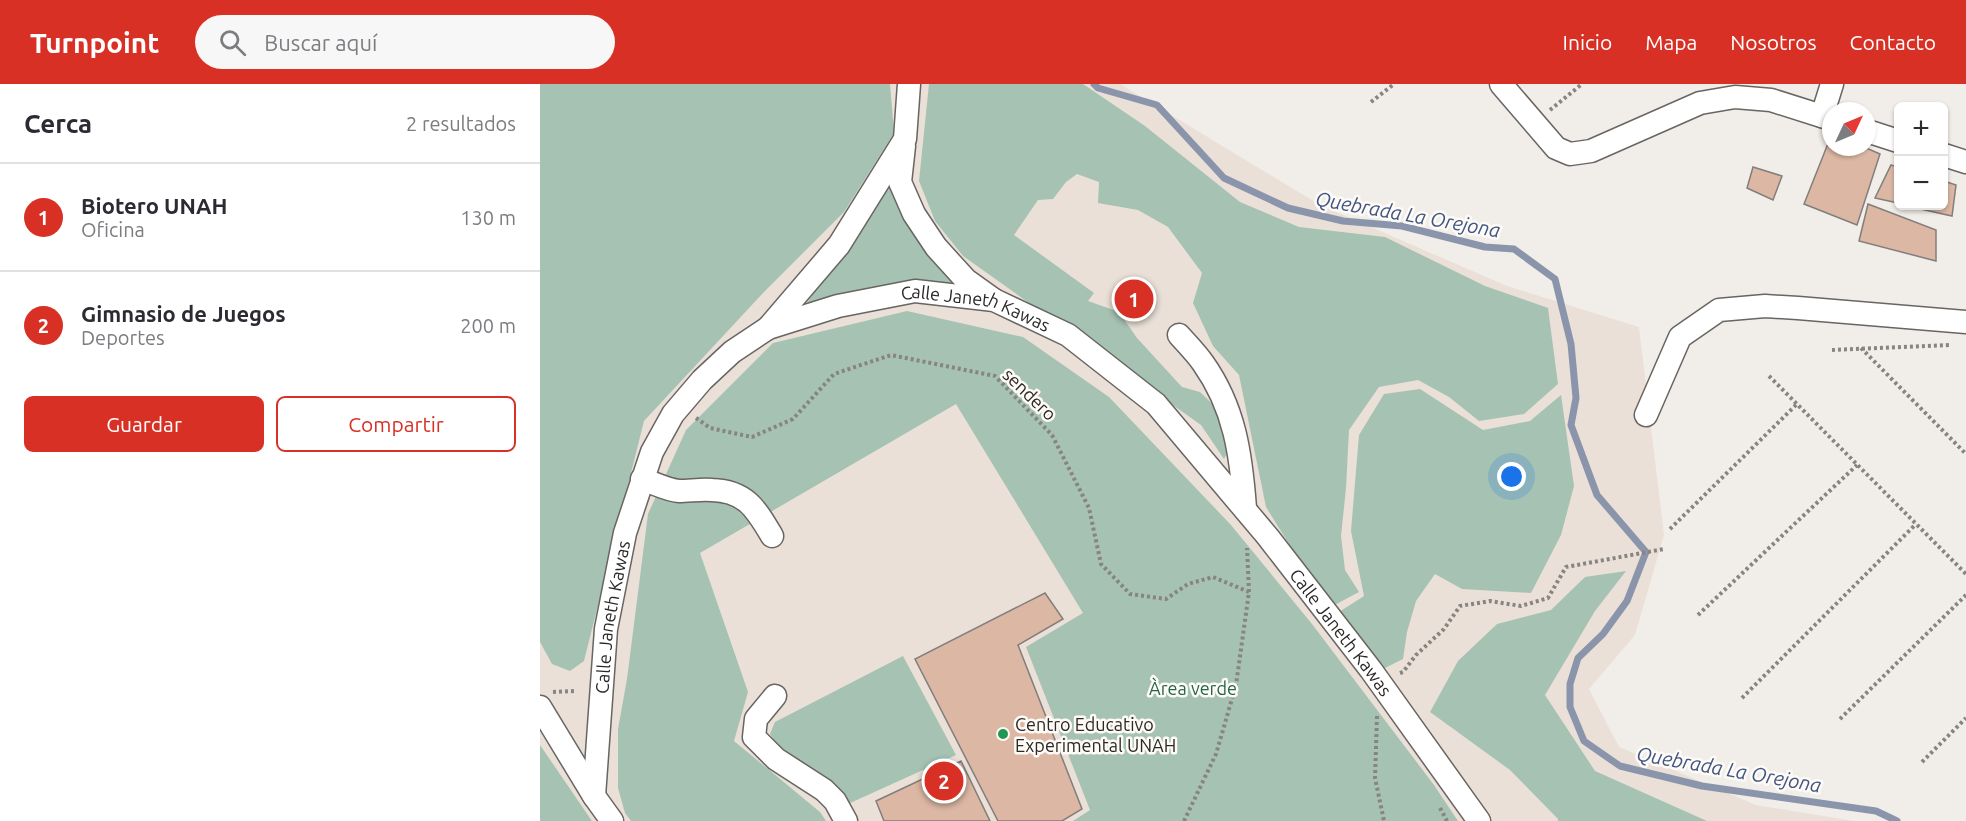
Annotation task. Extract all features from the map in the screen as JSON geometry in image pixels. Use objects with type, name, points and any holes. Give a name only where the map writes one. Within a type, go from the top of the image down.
[{"type":"street","points":[[909,84],[900,182],[914,214],[936,247],[966,280],[994,300]]},
{"type":"street","points":[[1501,84],[1556,148],[1569,154],[1591,152],[1700,103],[1735,97],[1771,100],[1822,117]]},
{"type":"street","points":[[1829,102],[1832,84]]},
{"type":"street","points":[[1876,134],[1894,139]]},
{"type":"street","points":[[768,328],[839,245],[905,139]]},
{"type":"street","points":[[1947,156],[1966,162]]},
{"type":"street","name":"Calle Janeth Kawas","points":[[594,796],[606,629],[625,533],[652,452],[673,414],[702,380],[732,352],[768,328],[838,306],[915,291],[994,300],[1068,335],[1156,404],[1245,508],[1381,682],[1479,821]]},
{"type":"street","points":[[1646,415],[1680,337],[1719,310],[1765,306],[1966,322]]},
{"type":"street","points":[[1179,335],[1203,362],[1228,407],[1241,456],[1245,508]]},
{"type":"street","points":[[642,479],[676,491],[730,492],[747,500],[758,511],[772,536]]},
{"type":"street","points":[[775,696],[756,719],[754,737],[776,759],[824,790],[835,801],[846,821]]},
{"type":"street","points":[[540,707],[594,796],[612,821]]},
{"type":"path","points":[[1371,102],[1394,84]]},
{"type":"path","points":[[1534,122],[1582,84]]},
{"type":"path","points":[[1832,350],[1954,345]]},
{"type":"path","points":[[1861,348],[1966,454]]},
{"type":"path","name":"sendero","points":[[679,407],[710,428],[752,437],[793,419],[834,374],[891,355],[995,376],[1052,435],[1089,508],[1101,564],[1130,594],[1166,599],[1188,584],[1213,577],[1249,592]]},
{"type":"path","points":[[1769,376],[1966,574]]},
{"type":"path","points":[[1670,529],[1797,404]]},
{"type":"path","points":[[1698,615],[1857,465]]},
{"type":"path","points":[[1185,821],[1216,754],[1233,695],[1249,592],[1245,508]]},
{"type":"path","points":[[1742,698],[1916,524]]},
{"type":"path","points":[[1384,821],[1375,778],[1376,723],[1381,682],[1403,672],[1416,655],[1443,629],[1460,606],[1490,601],[1521,606],[1548,598],[1566,567],[1664,549]]},
{"type":"path","points":[[1840,719],[1966,595]]},
{"type":"path","points":[[1922,762],[1966,718]]},
{"type":"shaded area","points":[[540,84],[1120,84],[1320,205],[1507,286],[1639,327],[1664,535],[1635,635],[1589,689],[1619,747],[1756,805],[1854,821],[540,821]]},
{"type":"green space","points":[[540,84],[890,84],[894,133],[844,212],[763,293],[644,421],[584,661],[570,671],[552,664],[540,642]]},
{"type":"green space","points":[[929,84],[1083,84],[1145,126],[1240,202],[1299,227],[1385,237],[1485,286],[1548,308],[1558,384],[1524,414],[1479,421],[1449,397],[1418,380],[1379,387],[1349,430],[1341,536],[1345,570],[1359,592],[1329,608],[1266,507],[1239,375],[1213,346],[1193,303],[1202,273],[1168,227],[1138,210],[1098,203],[1099,182],[1077,174],[1066,182],[1053,199],[1038,200],[1014,235],[1094,293],[1088,301],[1119,312],[1137,338],[1182,387],[1200,392],[1224,415],[1230,447],[1224,459],[1201,425],[963,256],[935,221],[919,181]]},
{"type":"green space","points":[[892,178],[968,289],[918,282],[856,291],[807,303]]},
{"type":"green space","name":"Àrea verde","points":[[907,311],[1023,337],[1109,397],[1231,525],[1312,624],[1434,785],[1458,821],[1073,821],[1090,810],[1026,647],[1083,613],[956,404],[700,553],[748,692],[734,741],[820,812],[826,821],[631,821],[625,813],[618,788],[618,729],[627,679],[648,514],[686,430],[773,343]]},
{"type":"green space","points":[[1420,389],[1483,430],[1530,421],[1561,395],[1574,486],[1561,535],[1531,593],[1462,589],[1435,574],[1416,601],[1407,632],[1403,659],[1383,669],[1339,612],[1364,596],[1351,531],[1359,435],[1384,394]]},
{"type":"green space","points":[[1626,571],[1595,611],[1545,695],[1595,771],[1707,821],[1558,821],[1510,770],[1430,712],[1458,661],[1497,624],[1551,610],[1585,577]]},
{"type":"green space","points":[[903,656],[956,755],[848,804],[779,747],[770,734],[775,722]]},
{"type":"green space","points":[[540,745],[592,821],[540,821]]},
{"type":"building","points":[[1876,152],[1880,154],[1857,225],[1804,204],[1823,156],[1876,156]]},
{"type":"building","points":[[1891,165],[1894,166],[1894,202],[1875,198]]},
{"type":"building","points":[[1753,167],[1782,176],[1773,200],[1747,188]]},
{"type":"building","points":[[1948,182],[1956,185],[1952,216],[1925,210],[1948,210]]},
{"type":"building","points":[[1868,204],[1936,230],[1936,261],[1859,241]]},
{"type":"building","name":"Centro Educativo Experimental UNAH","points":[[1045,593],[1063,619],[1018,645],[1082,809],[1062,821],[998,821],[915,659]]},
{"type":"building","points":[[961,761],[990,821],[884,821],[876,801]]},
{"type":"waterway","name":"Quebrada La Orejona","points":[[1094,84],[1098,88],[1157,105],[1224,178],[1288,208],[1343,221],[1402,226],[1485,247],[1514,249],[1555,279],[1571,344],[1576,398],[1571,425],[1597,495],[1646,552],[1627,601],[1603,634],[1578,658],[1570,684],[1570,707],[1584,741],[1620,766],[1702,786],[1876,811],[1897,821]]},
{"type":"place","name":"Biotero UNAH","points":[[1134,299]]},
{"type":"place","name":"Centro Educativo Experimental UNAH","points":[[1003,734]]},
{"type":"place","name":"Gimnasio de Juegos","points":[[944,781]]}]
